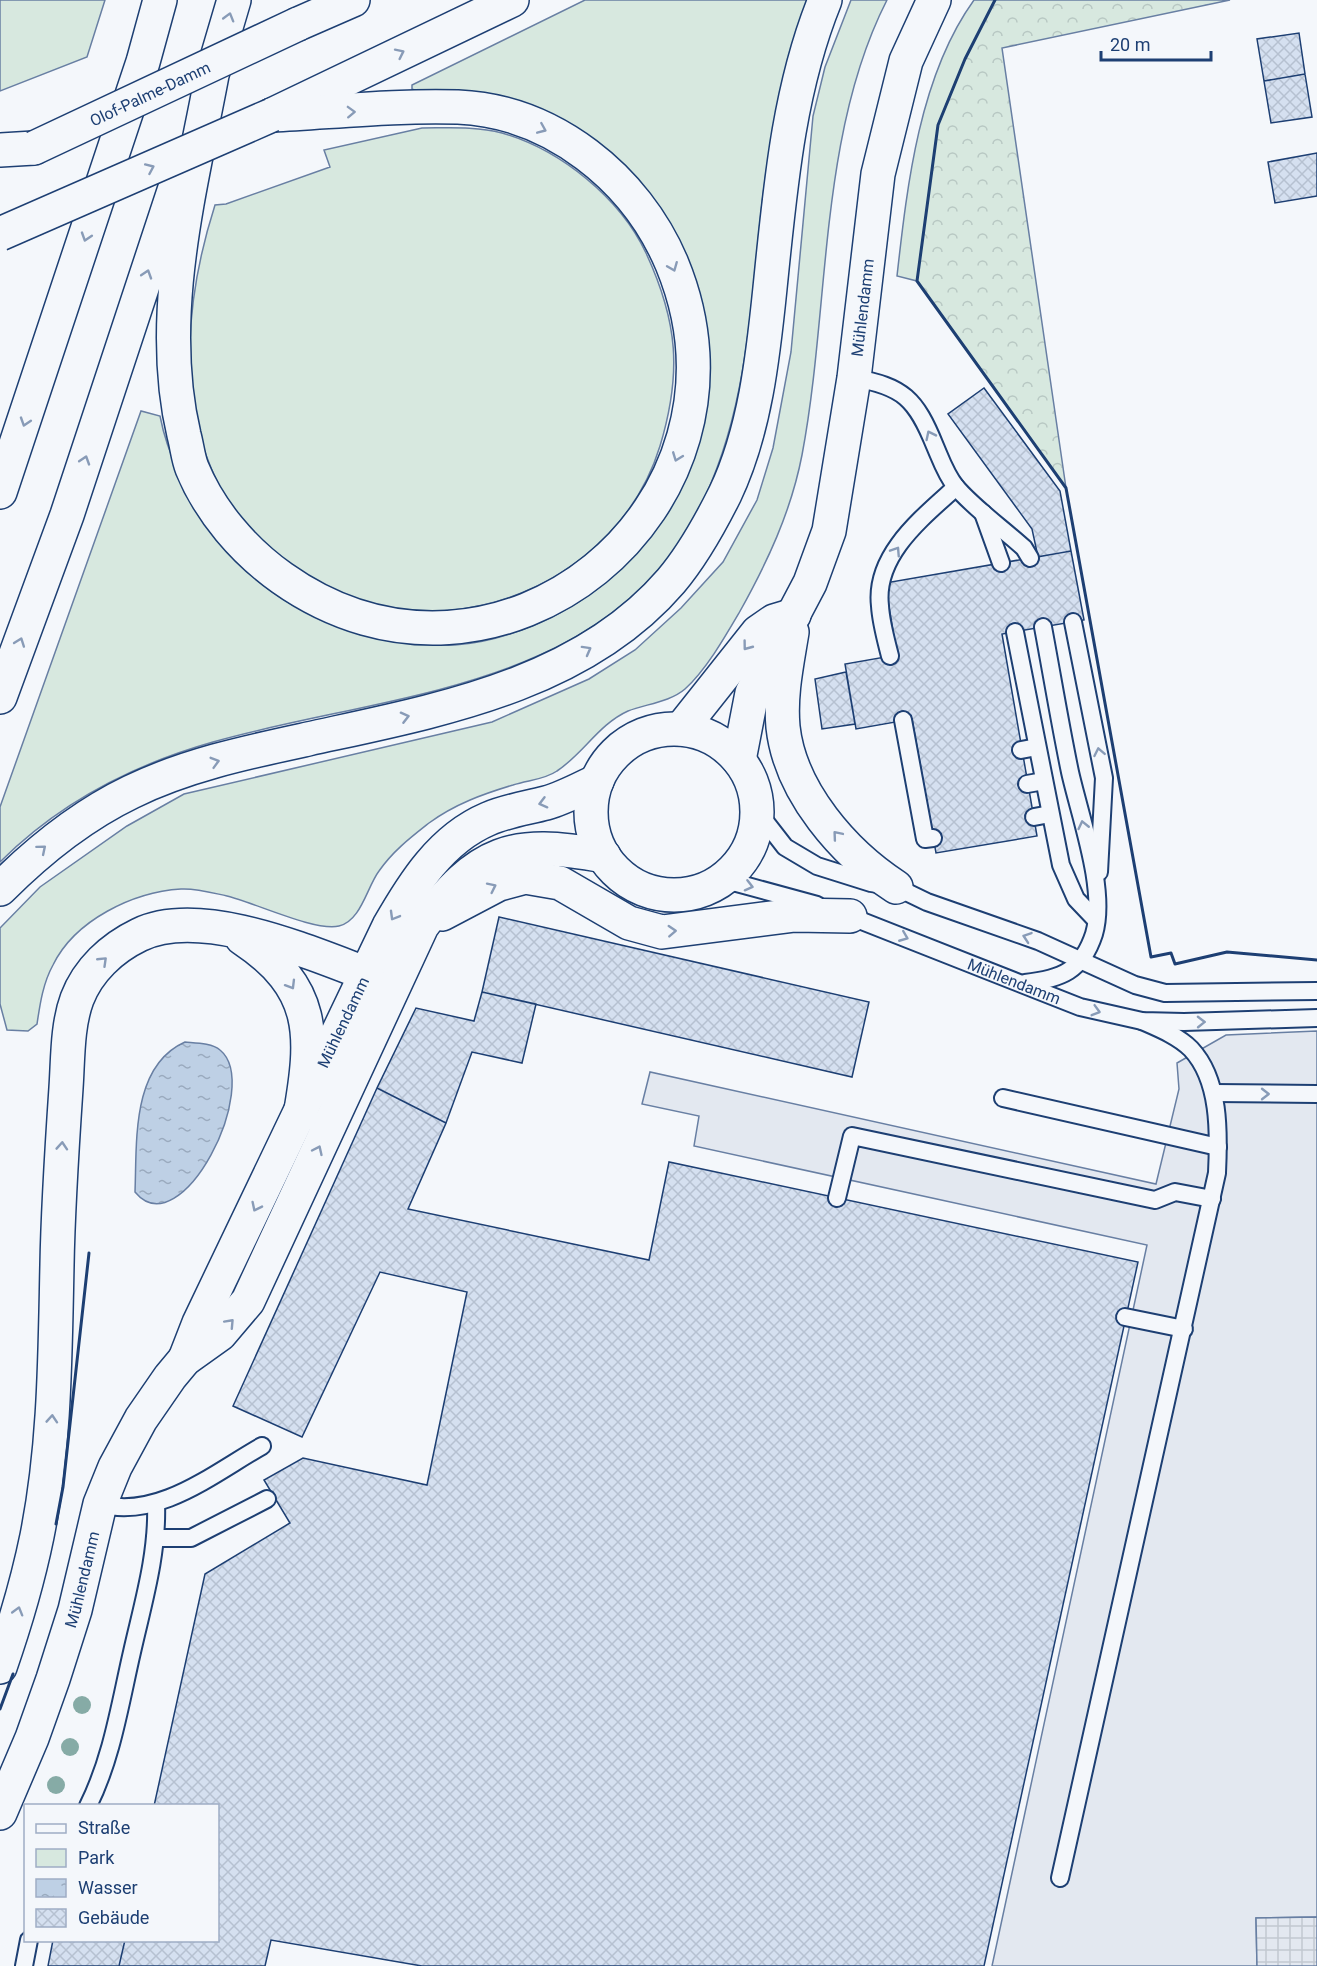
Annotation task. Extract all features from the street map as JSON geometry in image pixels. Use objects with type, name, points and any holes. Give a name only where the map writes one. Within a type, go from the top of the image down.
[{"type":"main road","points":[[143,62],[146,0]]},
{"type":"main road","points":[[0,492],[143,62],[160,0]]},
{"type":"main road","points":[[0,697],[67,515],[212,75],[234,0]]},
{"type":"main road","name":"Olof-Palme-Damm","points":[[0,163],[353,0]]},
{"type":"main road","points":[[0,234],[272,115],[512,0]]},
{"type":"main road","points":[[0,889],[42,849],[92,813],[132,791],[180,772],[236,756],[448,707],[502,690],[554,668],[602,642],[640,613],[672,580],[701,539],[727,490],[752,411],[763,357],[787,145],[814,26],[825,0]]},
{"type":"main road","name":"Mühlendamm","points":[[739,760],[752,693],[815,572],[829,531],[854,378],[878,174],[884,142],[906,61],[934,0]]},
{"type":"main road","points":[[212,75],[187,213],[176,293],[173,349],[178,412],[192,467],[214,508],[237,538],[262,564],[332,606],[369,619],[414,627],[454,628],[495,622],[526,611],[557,596],[588,574],[625,542],[655,506],[678,457],[691,411],[693,366],[686,302],[654,226],[628,191],[591,157],[555,135],[510,116],[460,107],[272,115]]},
{"type":"main road","points":[[0,150],[34,148]]},
{"type":"main road","points":[[681,729],[758,632],[774,621],[794,615],[782,712],[784,730],[796,771],[812,801],[837,836],[876,874],[896,887]]},
{"type":"main road","points":[[681,729],[713,738],[739,760],[752,783],[757,811],[751,842],[734,869],[722,879],[692,893],[658,893],[627,880],[614,869],[595,838],[591,819],[597,781],[604,767],[624,745],[651,732],[681,729]]},
{"type":"main road","name":"Mühlendamm","points":[[185,1359],[220,1334],[248,1301],[383,975],[389,926],[415,882],[458,837],[489,818],[558,799],[597,781]]},
{"type":"main road","name":"Mühlendamm","points":[[0,1813],[32,1738],[72,1620],[100,1504],[136,1428],[185,1359],[199,1323],[300,1116],[383,975],[460,880],[474,868],[493,857],[528,848],[604,856]]},
{"type":"main road","points":[[422,926],[498,884],[525,877],[560,883],[629,923],[662,932],[774,917],[850,916]]},
{"type":"main road","points":[[0,1666],[26,1584],[37,1535],[49,1457],[55,1376],[58,1204],[68,1059],[77,1000],[86,980],[102,960],[142,934],[195,926],[275,940],[383,975]]},
{"type":"main road","points":[[233,932],[280,969],[293,987],[306,1017],[309,1065],[300,1116]]},
{"type":"lane","points":[[854,378],[892,386],[909,400],[920,415],[947,474],[956,487],[1023,548],[1030,558]]},
{"type":"lane","points":[[890,645],[880,586],[890,558],[910,529],[956,487]]},
{"type":"lane","points":[[981,509],[1000,563]]},
{"type":"lane","points":[[1021,983],[1065,975],[1080,962],[1094,933],[1096,920],[1104,778],[1072,622]]},
{"type":"lane","points":[[1043,627],[1070,770],[1098,894]]},
{"type":"lane","points":[[1012,643],[1035,783],[1050,814],[1061,865],[1076,899],[1096,920]]},
{"type":"lane","points":[[903,720],[911,739],[923,805],[926,839],[933,838]]},
{"type":"lane","points":[[757,811],[778,841],[806,860],[851,877],[896,887],[927,902],[1038,941],[1135,985],[1165,993],[1317,991]]},
{"type":"lane","points":[[1034,817],[1050,814]]},
{"type":"lane","name":"Mühlendamm","points":[[722,879],[775,892],[850,916],[1080,1007],[1142,1021],[1317,1018]]},
{"type":"lane","points":[[1060,1878],[1184,1329],[1212,1199],[1218,1147],[1214,1094],[1201,1062],[1189,1047],[1142,1021]]},
{"type":"lane","points":[[1214,1094],[1317,1094]]},
{"type":"lane","points":[[1004,1098],[1218,1147]]},
{"type":"lane","points":[[837,1198],[852,1136],[1155,1200],[1175,1192],[1212,1199]]},
{"type":"lane","points":[[1125,1317],[1184,1329]]},
{"type":"lane","points":[[100,1504],[128,1508],[156,1503],[262,1446]]},
{"type":"lane","points":[[155,1538],[191,1538],[267,1499]]},
{"type":"lane","points":[[89,1804],[109,1752],[155,1538],[156,1503]]},
{"type":"lane","points":[[24,1966],[29,1942]]},
{"type":"green space","points":[[0,0],[105,0],[87,57],[0,91]]},
{"type":"green space","points":[[585,0],[807,0],[785,73],[770,144],[745,357],[737,397],[714,475],[697,513],[656,573],[605,618],[547,652],[484,677],[213,742],[154,762],[72,804],[23,841],[0,862],[0,807],[141,411],[160,416],[173,460],[186,486],[230,552],[252,576],[305,612],[344,628],[386,638],[429,644],[466,644],[499,637],[541,622],[579,601],[613,576],[643,545],[667,511],[686,473],[699,433],[707,390],[707,347],[701,303],[688,261],[668,222],[640,187],[629,180],[412,89],[412,85]]},
{"type":"green space","points":[[851,0],[887,0],[865,52],[849,107],[837,165],[811,399],[802,455],[785,517],[777,537],[739,613],[715,653],[700,672],[679,693],[665,700],[628,711],[608,723],[575,756],[552,774],[480,796],[449,810],[429,823],[402,845],[384,864],[358,911],[347,923],[329,927],[315,925],[238,899],[198,890],[163,891],[144,896],[107,911],[76,935],[53,965],[42,994],[37,1024],[28,1031],[7,1030],[0,1004],[0,928],[40,887],[127,826],[184,794],[492,722],[589,679],[635,650],[681,608],[723,562],[757,500],[773,448],[791,352],[813,116],[825,67]]},
{"type":"green space","points":[[974,0],[995,0],[938,125],[917,281],[897,276],[911,170],[928,97],[940,63],[955,30]]},
{"type":"green space","points":[[995,0],[1230,0],[1002,48],[1066,488],[917,281],[938,125],[965,59]]},
{"type":"green space","points":[[422,128],[472,128],[502,133],[524,141],[567,164],[605,195],[635,233],[657,278],[670,325],[674,371],[667,420],[660,446],[644,485],[621,519],[593,549],[560,573],[523,592],[484,605],[443,611],[401,610],[354,599],[308,578],[267,548],[233,512],[224,498],[204,450],[195,416],[191,381],[192,309],[205,239],[215,205],[226,204],[330,167],[324,150]]},
{"type":"shaded area","points":[[1317,1031],[1317,1917],[1256,1918],[1257,1966],[992,1966],[1147,1245],[694,1146],[699,1116],[642,1104],[650,1072],[1156,1184],[1179,1089],[1177,1063],[1226,1035]]},
{"type":"shaded area","points":[[1317,1917],[1317,1966],[1257,1966],[1256,1918]]},
{"type":"water","points":[[185,1042],[208,1045],[220,1050],[231,1068],[231,1095],[224,1125],[211,1155],[193,1181],[174,1198],[154,1203],[135,1192],[140,1107],[155,1069],[167,1053]]},
{"type":"building","points":[[1299,33],[1305,74],[1264,81],[1257,39]]},
{"type":"building","points":[[1305,74],[1312,117],[1271,123],[1264,81]]},
{"type":"building","points":[[1317,153],[1317,196],[1275,203],[1268,162]]},
{"type":"building","points":[[984,388],[1060,491],[1071,551],[1038,557],[1032,529],[948,414]]},
{"type":"building","points":[[1071,551],[1084,620],[1002,634],[1037,836],[936,853],[912,719],[856,729],[845,664],[897,655],[885,583]]},
{"type":"building","points":[[846,672],[855,724],[822,729],[815,679]]},
{"type":"building","points":[[499,917],[869,1002],[852,1077],[482,992]]},
{"type":"building","points":[[482,992],[536,1004],[522,1063],[472,1052],[446,1123],[377,1088],[416,1008],[474,1021]]},
{"type":"building","points":[[377,1088],[446,1123],[408,1209],[649,1260],[669,1162],[1138,1262],[984,1966],[422,1966],[271,1940],[265,1966],[119,1966],[125,1942],[219,1942],[219,1804],[154,1804],[205,1574],[290,1523],[264,1480],[303,1458],[427,1485],[467,1292],[380,1272],[302,1437],[233,1406]]},
{"type":"building","points":[[53,1942],[125,1942],[119,1966],[48,1966]]},
{"type":"wall","points":[[995,0],[965,59],[938,125],[917,281],[1066,488],[1151,957],[1171,953],[1175,964],[1227,952],[1317,960]]},
{"type":"wall","points":[[56,1524],[63,1487],[89,1253]]},
{"type":"wall","points":[[0,1709],[13,1674]]}]
